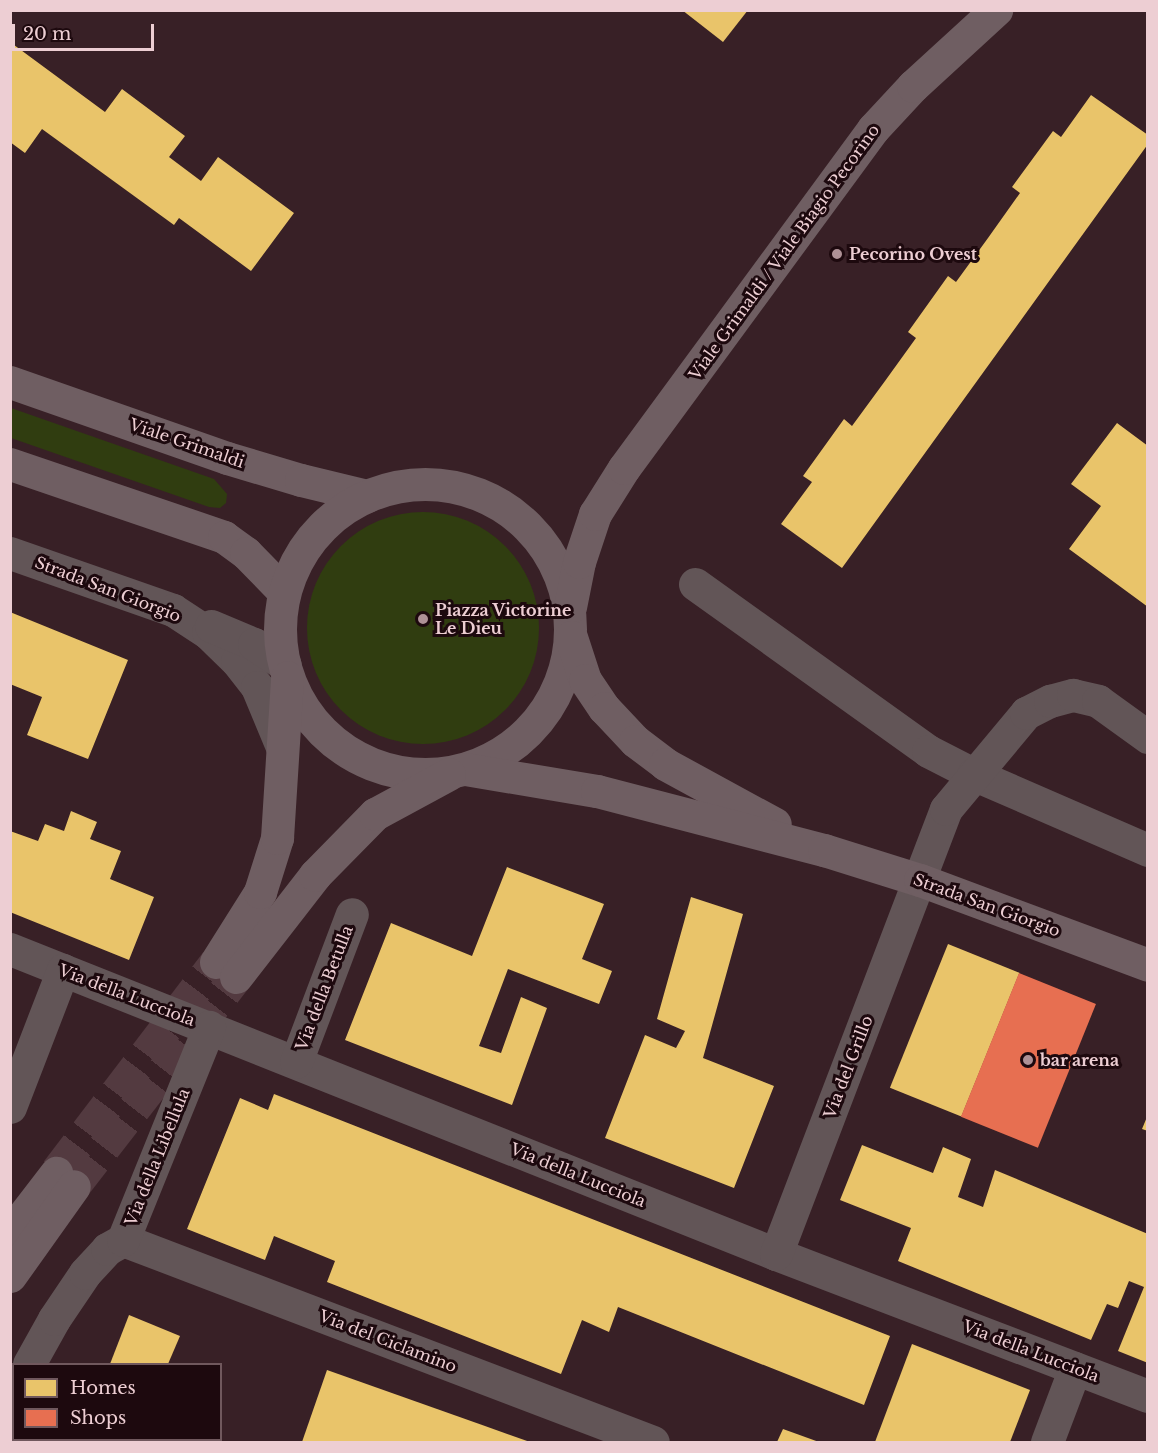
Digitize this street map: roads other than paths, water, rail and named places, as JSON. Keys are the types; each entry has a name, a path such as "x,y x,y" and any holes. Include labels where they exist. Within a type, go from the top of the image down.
{"main road":[{"name":"Viale Grimaldi / Viale Biagio Pecorino","path":"595,514 624,468 873,129 913,86 996,10"},
{"name":"Viale Grimaldi","path":"10,382 227,458 301,480 367,496"},
{"path":"10,464 224,537 246,553 284,591"},
{"path":"434,484 463,489 491,500 515,516 543,544 555,564 585,680 604,708 635,741 696,782 824,850 597,791 460,770 420,774 385,768 353,755 325,733 302,706 286,669 281,647 280,620 284,591 296,561 315,534 339,512 367,496 405,485 434,484"},
{"path":"543,544 566,537 595,514"},
{"path":"286,669 282,747 283,782 277,838 260,892 241,927 226,970 315,874 375,814 460,770 498,754 527,733 550,704 564,671 579,562 595,514"},
{"name":"Strada San Giorgio","path":"824,850 920,880 1148,964"},
{"path":"10,1233 66,1179 10,1276"}],"street":[{"name":"Strada San Giorgio","path":"10,553 173,610 208,633 237,661 257,687 282,747"},
{"path":"695,584 928,751 973,774 1148,850"},
{"path":"173,610 254,644 286,669"},
{"name":"Via del Grillo","path":"776,1254 946,809 1026,713 1050,701 1073,695 1098,702 1148,737"},
{"name":"Via della Betulla","path":"296,1062 352,915"},
{"name":"Via della Lucciola","path":"10,949 776,1254 1148,1396"},
{"path":"10,1107 63,970"},
{"name":"Via della Libellula","path":"30,1363 54,1319 85,1274 107,1249 123,1240 209,1027"},
{"name":"Via del Ciclamino","path":"123,1240 652,1443"},
{"path":"1047,1443 1075,1368"}],"tunnel":[{"path":"57,1171 216,962"},
{"path":"74,1186 236,977"}],"place":[{"name":"Pecorino Ovest","path":"837,254"},
{"name":"Piazza Victorine Le Dieu","path":"423,619"},
{"name":"bar arena","path":"1028,1060"}]}
